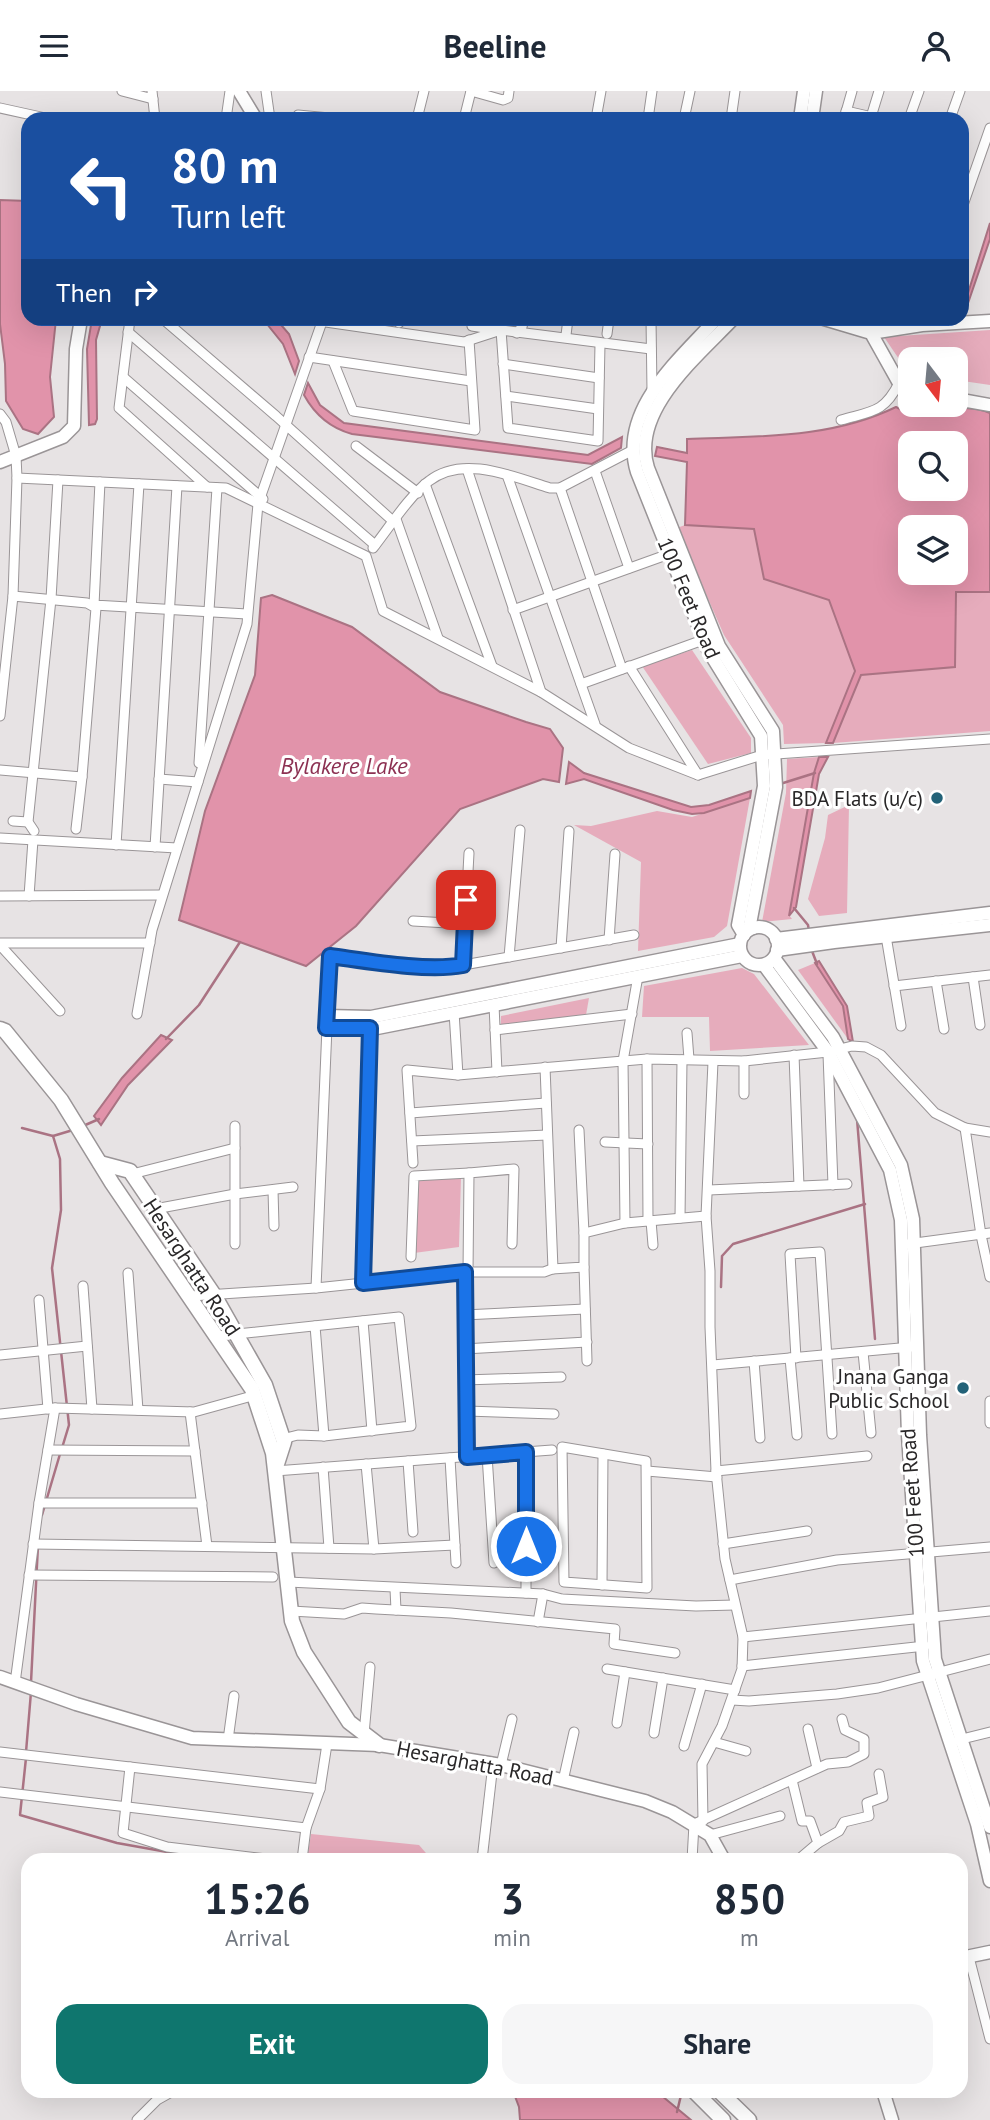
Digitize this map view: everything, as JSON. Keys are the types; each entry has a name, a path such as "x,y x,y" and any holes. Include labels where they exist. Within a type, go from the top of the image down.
{"main road":[{"path":"239,91 252,112"},
{"path":"801,112 804,91"},
{"path":"813,112 816,91"},
{"path":"969,321 990,321"},
{"path":"0,462 64,437 74,426 76,349 80,326"},
{"name":"100 Feet Road","path":"710,326 652,391 640,415 640,463 669,554 708,650 760,733 768,754"},
{"name":"100 Feet Road","path":"727,326 671,386 633,450 719,646 772,728 768,754 767,802 738,925 745,941"},
{"path":"848,326 871,333 904,326"},
{"path":"871,333 898,376"},
{"path":"968,400 990,405"},
{"path":"745,941 751,963 778,949 833,936 990,913"},
{"path":"833,936 886,936 990,925"},
{"path":"326,1022 370,1028 638,976 745,941 769,930 778,949"},
{"path":"326,1022 371,1017 745,941"},
{"name":"100 Feet Road","path":"778,949 833,1050 890,1170 899,1207 906,1244 928,1646 923,1661 933,1672 990,1827"},
{"name":"Hesarghatta Road","path":"2,1029 61,1100 100,1163 252,1389 273,1453 292,1621 304,1652 349,1722 379,1745 497,1764 645,1801 699,1822 720,1853"},
{"path":"100,1163 130,1171 132,1174"},
{"name":"Hesarghatta Road","path":"132,1174 214,1295 265,1385 284,1442 275,1471"},
{"path":"0,1677 76,1704 192,1738 379,1745"},
{"name":"100 Feet Road","path":"983,1809 990,1881"},
{"path":"968,1956 990,1952"},
{"path":"701,2098 723,2120"},
{"path":"726,2098 749,2120"},
{"path":"885,2098 892,2120"}],"street":[{"path":"122,91 153,95"},
{"path":"227,112 230,91"},
{"path":"265,91 269,112"},
{"path":"419,112 424,91"},
{"path":"466,112 471,91 503,100 508,98 509,91"},
{"path":"597,112 601,91"},
{"path":"649,112 652,91"},
{"path":"686,112 690,91"},
{"path":"732,112 736,91"},
{"path":"846,112 852,91"},
{"path":"877,112 879,91"},
{"path":"912,112 919,91"},
{"path":"952,112 960,91"},
{"path":"0,108 21,113"},
{"path":"969,188 990,128"},
{"path":"129,326 118,408 212,488"},
{"path":"171,326 395,521 438,638"},
{"path":"137,1014 162,895 247,624 258,504 320,326"},
{"path":"361,326 464,342 501,330 517,333 522,326"},
{"path":"472,326 651,349"},
{"path":"566,335 567,326"},
{"path":"607,334 608,326"},
{"path":"651,326 652,391"},
{"path":"871,333 872,326"},
{"path":"501,330 508,428 597,441 600,344"},
{"path":"128,332 375,545"},
{"path":"333,361 353,411 475,430 469,340"},
{"path":"309,357 471,381"},
{"path":"503,364 599,378"},
{"path":"123,377 280,515"},
{"path":"841,420 882,408 898,392"},
{"path":"506,396 598,409"},
{"path":"0,414 6,422 16,456 17,478 13,596 0,716"},
{"path":"356,446 418,493"},
{"path":"366,556 425,484 447,471 486,469 550,488 560,488 633,450"},
{"path":"467,469 541,692"},
{"path":"595,471 629,568"},
{"path":"507,475 595,724"},
{"path":"17,478 226,488 366,556 383,611 541,692 629,748 698,775 768,754 990,739"},
{"path":"29,896 32,772 51,599 58,480"},
{"path":"76,829 96,608 93,605 100,482"},
{"path":"116,845 138,484"},
{"path":"425,484 492,666"},
{"path":"155,847 177,486"},
{"path":"198,780 209,612 212,488"},
{"path":"560,488 592,582 626,667 698,775"},
{"path":"513,610 669,554"},
{"path":"13,596 93,605 247,614"},
{"path":"581,684 704,640"},
{"path":"0,770 82,777"},
{"path":"159,779 198,780"},
{"path":"13,821 32,831 116,845 177,848"},
{"path":"509,957 520,830"},
{"path":"0,838 32,831"},
{"path":"561,948 569,831"},
{"path":"463,965 469,853"},
{"path":"609,940 615,854"},
{"path":"0,896 162,895"},
{"path":"413,921 465,924"},
{"path":"316,1288 330,956 395,964 452,967 634,935"},
{"path":"886,936 901,1025"},
{"path":"0,944 150,943"},
{"path":"0,944 60,1011"},
{"path":"894,986 990,975"},
{"path":"625,1223 623,1061 638,976"},
{"path":"973,977 980,1025"},
{"path":"936,981 944,1030"},
{"path":"494,1005 498,1072"},
{"path":"454,1012 458,1075"},
{"path":"495,1030 632,1014"},
{"path":"363,1283 370,1028"},
{"path":"680,1219 687,1033"},
{"path":"413,1163 407,1070 458,1075 647,1059 744,1061 852,1046 866,1047 881,1055 935,1113 965,1128 990,1132"},
{"path":"832,1185 833,1050"},
{"path":"794,1055 799,1186"},
{"path":"647,1059 649,1221 653,1245"},
{"path":"744,1061 744,1094"},
{"path":"693,1853 699,1822 702,1764 734,1695 742,1666 743,1637 723,1544 716,1474 706,1216 713,1062"},
{"path":"545,1067 553,1269"},
{"path":"410,1113 546,1103"},
{"path":"235,1126 235,1244"},
{"path":"965,1128 985,1234 990,1277"},
{"path":"579,1130 587,1361"},
{"path":"412,1141 547,1135"},
{"path":"605,1142 648,1144"},
{"path":"132,1174 235,1148"},
{"path":"411,1257 414,1176 514,1170 512,1244"},
{"path":"467,1457 464,1315 469,1173"},
{"path":"709,1190 847,1184"},
{"path":"155,1209 235,1194 293,1187"},
{"path":"273,1190 274,1226"},
{"path":"584,1233 625,1223 706,1216"},
{"path":"906,1244 985,1234"},
{"path":"797,1435 790,1254 820,1252 832,1434"},
{"path":"191,1296 316,1288 466,1272 544,1272 584,1266"},
{"path":"128,1273 138,1410"},
{"path":"83,1286 92,1409"},
{"path":"26,1686 29,1575 48,1450 51,1408 39,1300"},
{"path":"464,1315 585,1310"},
{"path":"218,1336 399,1317 411,1426 324,1436 298,1435 284,1442 273,1453"},
{"path":"363,1321 372,1431"},
{"path":"315,1326 324,1436"},
{"path":"464,1349 587,1342"},
{"path":"0,1355 87,1346"},
{"path":"713,1365 911,1347"},
{"path":"863,1352 871,1433"},
{"path":"754,1361 760,1439"},
{"path":"464,1380 561,1377"},
{"path":"0,1414 51,1408 190,1412 252,1396"},
{"path":"990,1401 990,1423"},
{"path":"467,1411 554,1414"},
{"path":"190,1412 207,1546"},
{"path":"562,1447 603,1454 646,1461 647,1588 564,1582 562,1447"},
{"path":"48,1450 195,1451"},
{"path":"275,1471 552,1450"},
{"path":"526,1452 526,1594"},
{"path":"602,1585 603,1454"},
{"path":"487,1455 494,1563"},
{"path":"647,1471 716,1474 867,1456"},
{"path":"450,1458 456,1563"},
{"path":"408,1461 413,1532"},
{"path":"366,1464 374,1549"},
{"path":"323,1467 329,1548"},
{"path":"39,1503 201,1503"},
{"path":"723,1544 807,1531"},
{"path":"33,1543 374,1549 455,1545"},
{"path":"730,1580 837,1560 990,1548"},
{"path":"29,1575 273,1577"},
{"path":"288,1582 542,1594 562,1599 696,1606 735,1605"},
{"path":"395,1588 396,1610"},
{"path":"538,1622 542,1594"},
{"path":"291,1611 344,1614 362,1608 615,1629 614,1644 676,1653"},
{"path":"743,1637 990,1611"},
{"path":"742,1666 928,1646"},
{"path":"607,1669 702,1685 734,1695 837,1694 878,1688 990,1659"},
{"path":"364,1734 370,1667"},
{"path":"617,1723 625,1672"},
{"path":"653,1734 663,1678"},
{"path":"684,1746 702,1685"},
{"path":"228,1740 234,1696"},
{"path":"483,1853 497,1764 512,1719"},
{"path":"699,1822 828,1763 848,1762 864,1755 864,1739 845,1730 842,1719"},
{"path":"808,1729 817,1768"},
{"path":"563,1781 574,1732"},
{"path":"956,1740 990,1732"},
{"path":"713,1742 746,1751"},
{"path":"303,1853 306,1828 320,1789 327,1744"},
{"path":"0,1752 320,1789"},
{"path":"130,1767 123,1833 167,1847 217,1853"},
{"path":"806,1853 839,1831 844,1822 869,1816 867,1803 883,1797 879,1774"},
{"path":"792,1780 802,1821 810,1821 818,1843"},
{"path":"0,1792 306,1828"},
{"path":"710,1835 780,1816"},
{"path":"968,1967 990,2039"},
{"path":"137,2120 161,2098"}],"shaded area":[{"path":"990,330 990,385 968,382 968,347 898,347 898,358 884,337"},
{"path":"685,525 755,529 764,579 829,600 855,671 826,743 784,744 783,725 724,635 677,528"},
{"path":"956,592 990,592 990,731 833,743 861,675 955,667"},
{"path":"692,650 751,738 751,753 708,764 642,666"},
{"path":"819,757 789,915 792,919 762,922 786,793 787,759"},
{"path":"750,798 727,926 714,937 638,951 641,862 574,825 591,826 657,811 692,817"},
{"path":"849,805 847,913 819,916 808,899 825,838 828,815"},
{"path":"815,963 843,1007 848,1039 798,970"},
{"path":"742,968 754,974 809,1045 710,1051 709,1017 642,1017 644,986"},
{"path":"589,998 586,1015 501,1026 501,1016"},
{"path":"461,1177 459,1247 414,1253 417,1180"},
{"path":"311,1834 419,1845 426,1853 308,1853"}],"water":[{"path":"0,200 21,201 21,326 55,326 50,377 54,417 38,434 23,429 6,401 0,324"},
{"path":"990,223 990,239 969,300 969,290"},
{"path":"91,326 100,326 96,340 97,419 95,424 89,425 87,349"},
{"path":"269,326 282,326 289,334 299,361 295,374 283,344"},
{"path":"308,383 320,405 344,423 588,455 622,437 621,448 592,464 352,434 330,424 313,409 304,395"},
{"path":"896,407 898,417 968,417 968,408 990,413 990,592 956,592 955,667 861,675 833,743 826,743 855,671 829,600 764,579 754,529 685,525 687,462 655,456 657,447 687,453 687,439 794,434 846,425"},
{"name":"Bylakere Lake","path":"272,595 352,627 440,692 550,729 563,748 559,782 543,779 460,809 356,926 306,966 179,920 205,811 255,675 261,598"},
{"path":"819,757 828,757 819,774 796,907 789,916 814,773"},
{"path":"569,762 584,773 691,807 709,805 751,791 750,798 704,813 692,814 584,779 566,784"},
{"path":"819,961 847,1006 853,1042 848,1039 843,1006 815,963"},
{"path":"161,1035 172,1040 128,1085 101,1125 94,1116 122,1078"},
{"path":"516,2098 664,2098 691,2120 520,2120"}],"waterway":[{"path":"780,784 815,773"},
{"path":"794,908 808,925 809,931"},
{"path":"166,1039 199,1005 240,942"},
{"path":"812,951 817,964"},
{"path":"83,1126 99,1119"},
{"path":"857,1119 875,1339"},
{"path":"22,1128 53,1136 73,1130"},
{"path":"53,1136 60,1159 61,1210 52,1268 69,1425 62,1448"},
{"path":"721,1287 722,1256 733,1244 865,1204"},
{"path":"42,1515 60,1454"},
{"path":"31,1682 38,1545"},
{"path":"26,1752 31,1692"},
{"path":"26,1758 20,1815 117,1843 173,1853"},
{"path":"677,2112 680,2098"}],"place":[{"name":"BDA Flats (u/c)","path":"937,798"},
{"name":"Jnana Ganga Public School","path":"963,1388"}],"route":[{"path":"466,900 463,965 452,967 395,964 330,956 326,1028 370,1028 363,1283 465,1272 464,1380 467,1457 526,1452 526,1546"}]}
